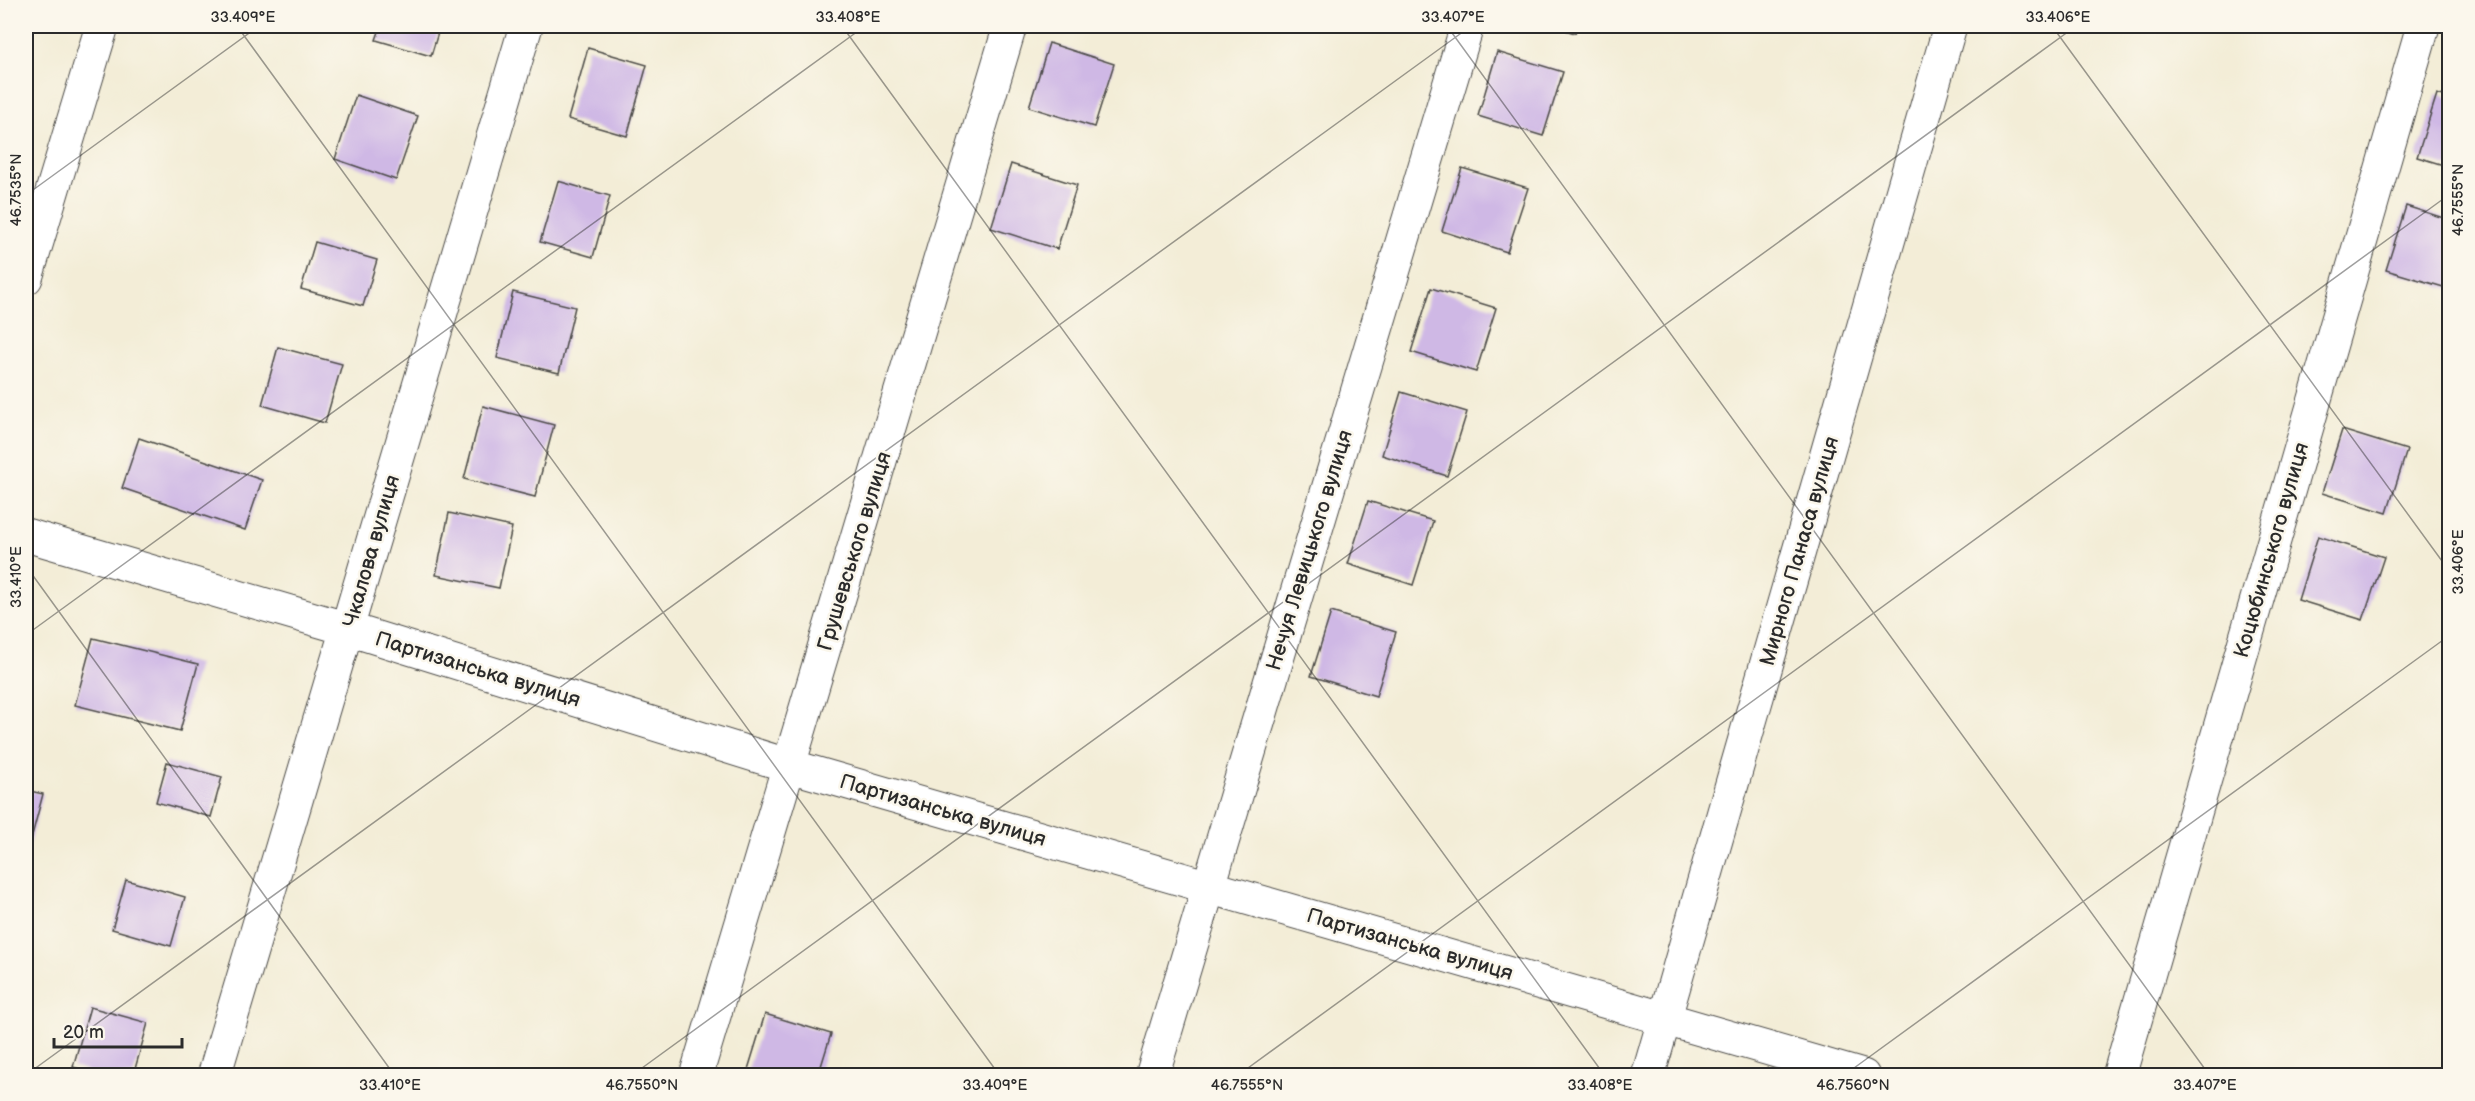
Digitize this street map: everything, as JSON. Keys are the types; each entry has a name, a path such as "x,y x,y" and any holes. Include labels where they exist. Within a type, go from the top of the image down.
{"street":[{"path":"26,278 102,26"},
{"name":"Чкалова вулиця","path":"214,1076 526,26"},
{"name":"Грушевського вулиця","path":"696,1076 1010,26"},
{"name":"Нечуя Левицького вулиця","path":"1152,1076 1467,26"},
{"name":"Мирного Панаса вулиця","path":"1648,1076 1950,26"},
{"name":"Коцюбинського вулиця","path":"2119,1076 2423,26"},
{"name":"Партизанська вулиця","path":"26,536 348,629 790,766 1863,1076"}],"building":[{"path":"381,26 440,26 431,56 376,40"},
{"path":"1552,26 1578,26 1575,33"},
{"path":"1049,43 1114,64 1094,127 1029,107"},
{"path":"588,48 647,65 627,136 568,119"},
{"path":"1497,52 1563,72 1543,136 1478,116"},
{"path":"2437,94 2450,98 2450,167 2417,157"},
{"path":"356,95 418,116 396,180 335,159"},
{"path":"1011,164 1077,185 1057,249 991,228"},
{"path":"1462,168 1528,188 1507,252 1442,231"},
{"path":"558,181 610,196 593,257 540,242"},
{"path":"2406,206 2450,220 2450,289 2386,270"},
{"path":"315,242 377,260 363,306 301,289"},
{"path":"1431,288 1496,308 1476,372 1411,352"},
{"path":"513,292 575,307 559,373 497,358"},
{"path":"278,347 342,364 325,423 262,405"},
{"path":"1401,392 1467,412 1447,476 1382,455"},
{"path":"483,406 554,425 535,497 464,479"},
{"path":"2342,430 2407,450 2387,513 2322,493"},
{"path":"139,438 262,480 245,530 122,488"},
{"path":"1368,501 1433,521 1413,585 1348,564"},
{"path":"449,513 512,527 499,588 436,575"},
{"path":"2318,536 2384,557 2363,620 2298,600"},
{"path":"1331,612 1396,632 1376,696 1311,676"},
{"path":"93,638 198,664 180,731 75,705"},
{"path":"167,762 222,777 211,817 156,802"},
{"path":"26,790 43,794 26,858"},
{"path":"126,880 185,897 171,946 112,929"},
{"path":"90,1007 148,1023 133,1076 103,1076 73,1067"},
{"path":"765,1014 831,1034 818,1076 746,1076"}]}
